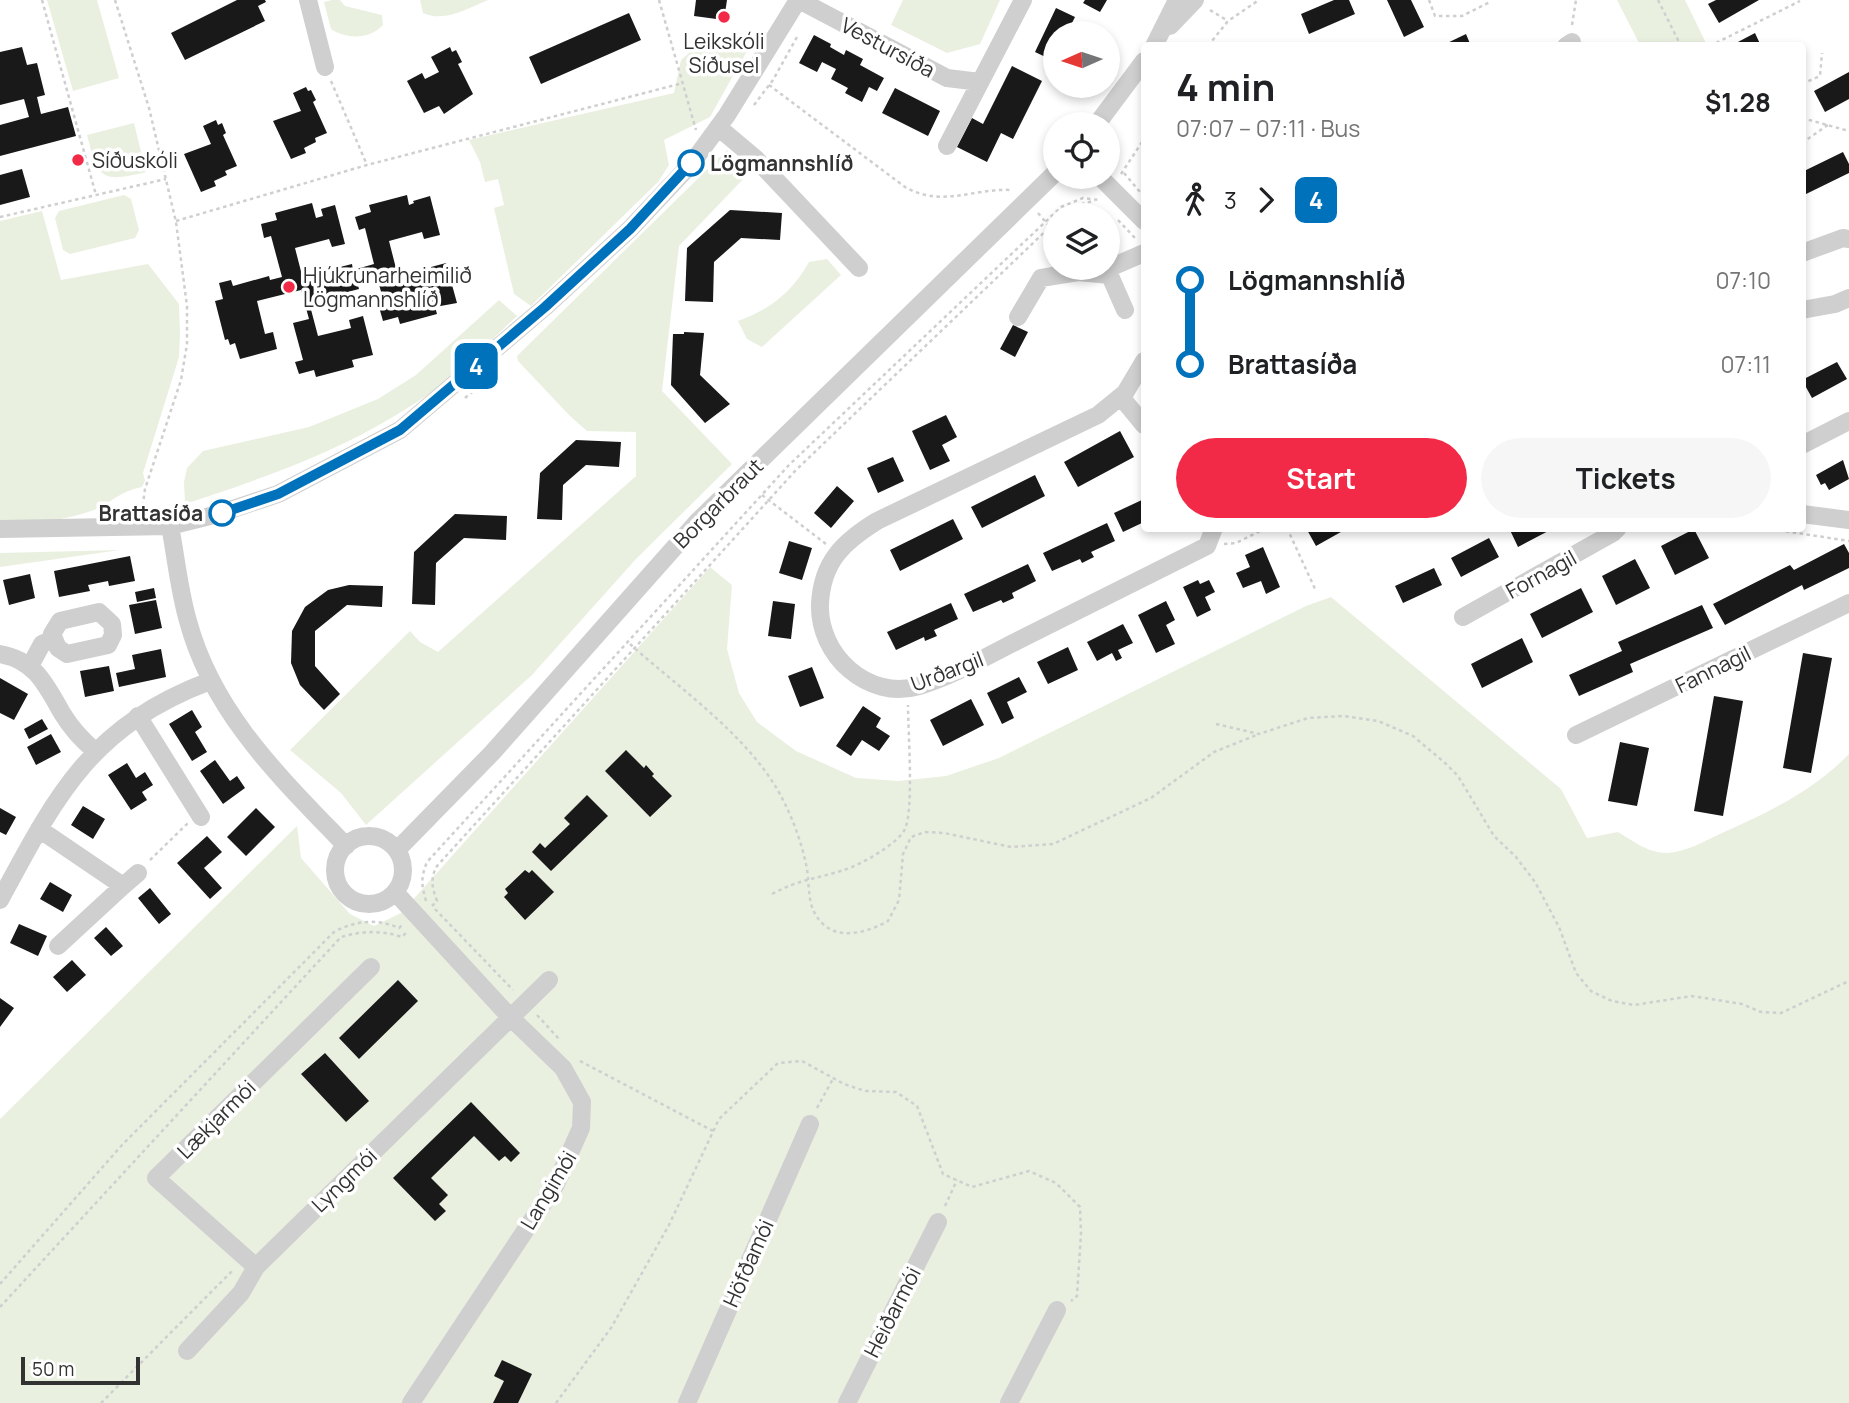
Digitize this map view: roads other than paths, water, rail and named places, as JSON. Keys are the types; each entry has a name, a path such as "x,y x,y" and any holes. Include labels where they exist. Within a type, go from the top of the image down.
{"street":[{"path":"308,0 325,67"},
{"name":"Vestursíða","path":"0,529 170,526 218,514 278,494 400,430 545,307 630,229 704,147 799,0 947,78 980,82"},
{"path":"947,146 1023,0"},
{"path":"1157,41 1177,0"},
{"path":"1157,41 1202,4"},
{"path":"1106,112 1141,65"},
{"path":"718,127 756,159 859,268"},
{"name":"Borgarbraut","path":"397,850 492,752 697,522 1043,185"},
{"path":"1104,189 1141,219"},
{"path":"1806,252 1843,238 1849,239"},
{"path":"1120,263 1141,254"},
{"path":"1018,317 1043,278"},
{"path":"1112,280 1125,310"},
{"path":"1806,309 1831,305 1849,298"},
{"name":"Urðargil","path":"1141,366 1121,397 1098,415 877,521 858,533 837,552 823,578 820,606 825,639 837,659 877,685 908,688 919,686 984,658 1207,546 1212,532"},
{"path":"1121,397 1141,421"},
{"path":"1806,443 1849,421"},
{"path":"1806,515 1849,520"},
{"path":"170,526 188,621 210,681 240,730 279,777 346,846"},
{"name":"Fornagil","path":"1463,617 1615,532"},
{"name":"Fannagil","path":"1576,735 1849,603"},
{"path":"30,666 42,644 53,639"},
{"path":"0,654 30,666 46,682 71,727 95,751"},
{"path":"0,900 38,828 62,790 95,751 138,716 161,702 210,681"},
{"path":"138,716 199,815"},
{"path":"38,828 123,886"},
{"path":"378,837 397,850 403,872 395,892 377,903 366,904 347,895 336,877 336,866 346,846 355,839 378,837"},
{"path":"58,946 138,873"},
{"name":"Langimói","path":"395,892 423,910 510,1017 540,1043 573,1082 582,1102 581,1128 556,1184 411,1403"},
{"name":"Lækjarmói","path":"251,1262 156,1178 370,967"},
{"name":"Lyngmói","path":"187,1351 241,1293 251,1262 549,980"},
{"name":"Höfðamói","path":"687,1403 810,1124"},
{"name":"Heiðarmói","path":"846,1403 938,1222"},
{"path":"1009,1403 1057,1310"}],"place":[{"name":"Leikskóli Síðusel","path":"724,17"},
{"name":"Síðuskóli","path":"78,160"},
{"name":"Lögmannshlíð","path":"691,163"},
{"name":"Hjúkrunarheimilið Lögmannshlíð","path":"289,287"},
{"name":"Brattasíða","path":"222,513"}]}
